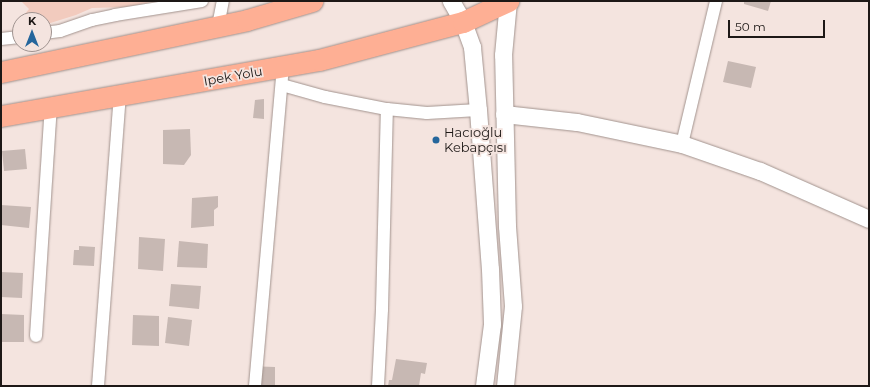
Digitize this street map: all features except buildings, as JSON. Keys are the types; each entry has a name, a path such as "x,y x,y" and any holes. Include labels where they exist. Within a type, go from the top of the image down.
{"highway":[{"path":"1,72 247,20 312,1"},
{"name":"Ipek Yolu","path":"1,116 120,95 282,76 319,60 463,22 508,1"}],"main road":[{"path":"451,1 463,22 472,47 478,110 490,269 492,324 484,386"},
{"path":"505,386 513,306 507,226 503,55 508,1"},
{"path":"504,114 577,122 682,144 760,171 869,219"}],"street":[{"path":"52,32 60,31 92,20 202,1"},
{"path":"218,26 223,1"},
{"path":"682,144 716,1"},
{"path":"1,39 12,38"},
{"path":"255,386 282,76 325,98 387,109 427,113 478,110"},
{"path":"98,386 120,95"},
{"path":"36,336 50,107"},
{"path":"378,386 382,309 387,109"}],"shaded area":[{"path":"21,1 156,1 127,7 92,8 52,22 52,12 27,12 29,9"}],"place":[{"name":"Hacıoğlu Kebapçısı","path":"436,140"}]}
